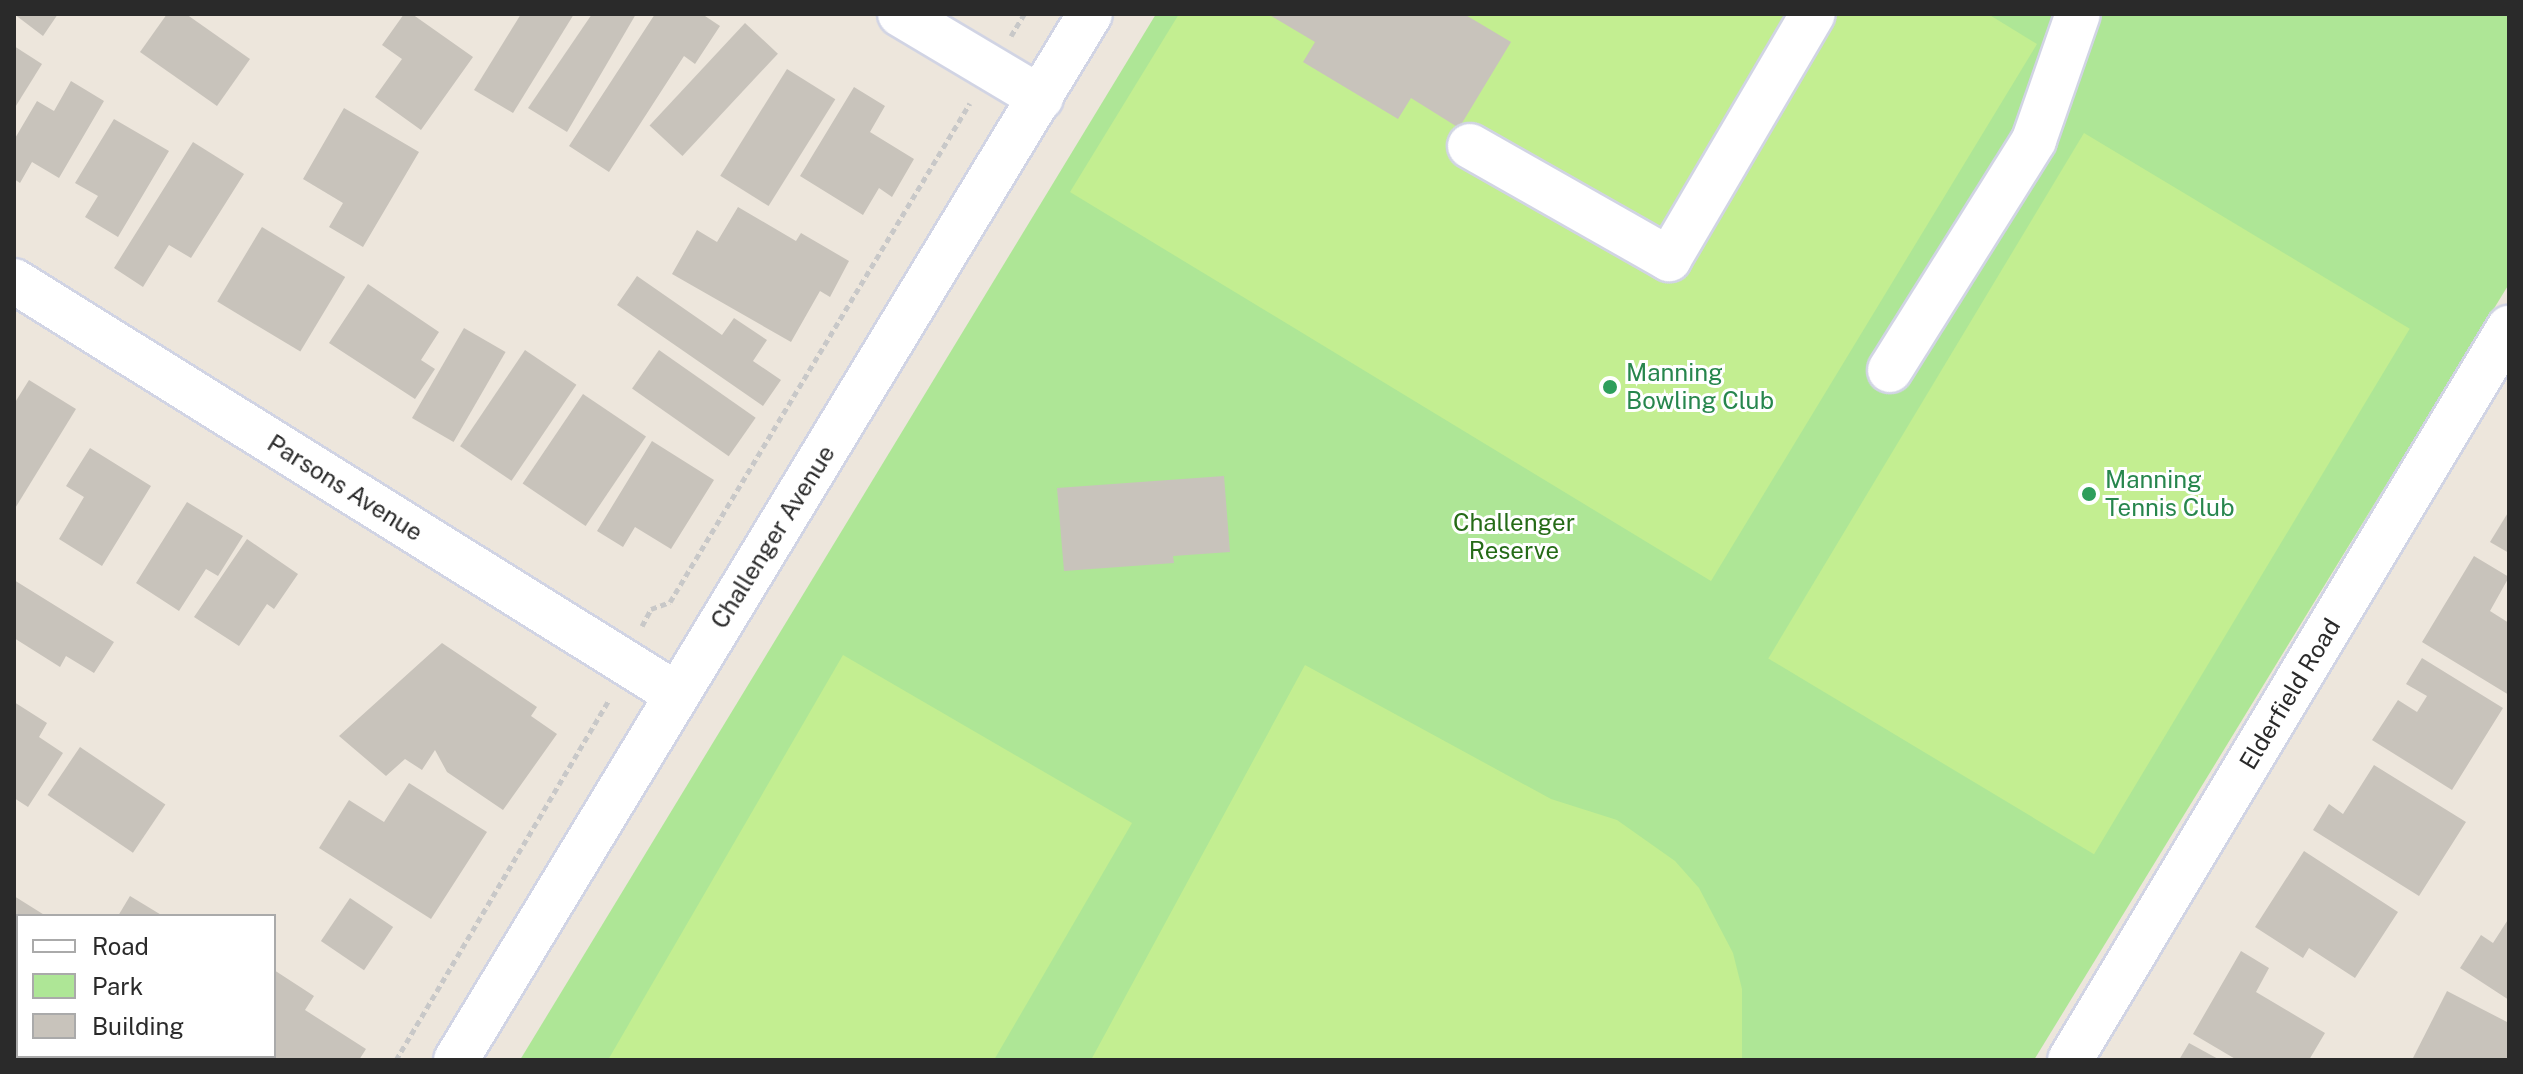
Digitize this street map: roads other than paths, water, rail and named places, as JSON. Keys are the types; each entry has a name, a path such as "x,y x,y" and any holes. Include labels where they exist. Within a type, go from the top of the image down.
{"street":[{"path":"900,14 1041,98"},
{"name":"Challenger Avenue","path":"456,1060 1090,14"},
{"path":"1470,146 1669,259 1813,14"},
{"path":"1890,370 2034,140 2078,14"},
{"name":"Parsons Avenue","path":"14,281 676,694"},
{"name":"Elderfield Road","path":"2070,1060 2504,349"}],"place":[{"name":"Manning Bowling Club","path":"1610,387"},
{"name":"Manning Tennis Club","path":"2089,494"}],"park label":[{"name":"Challenger Reserve","path":"1514,537"}]}
